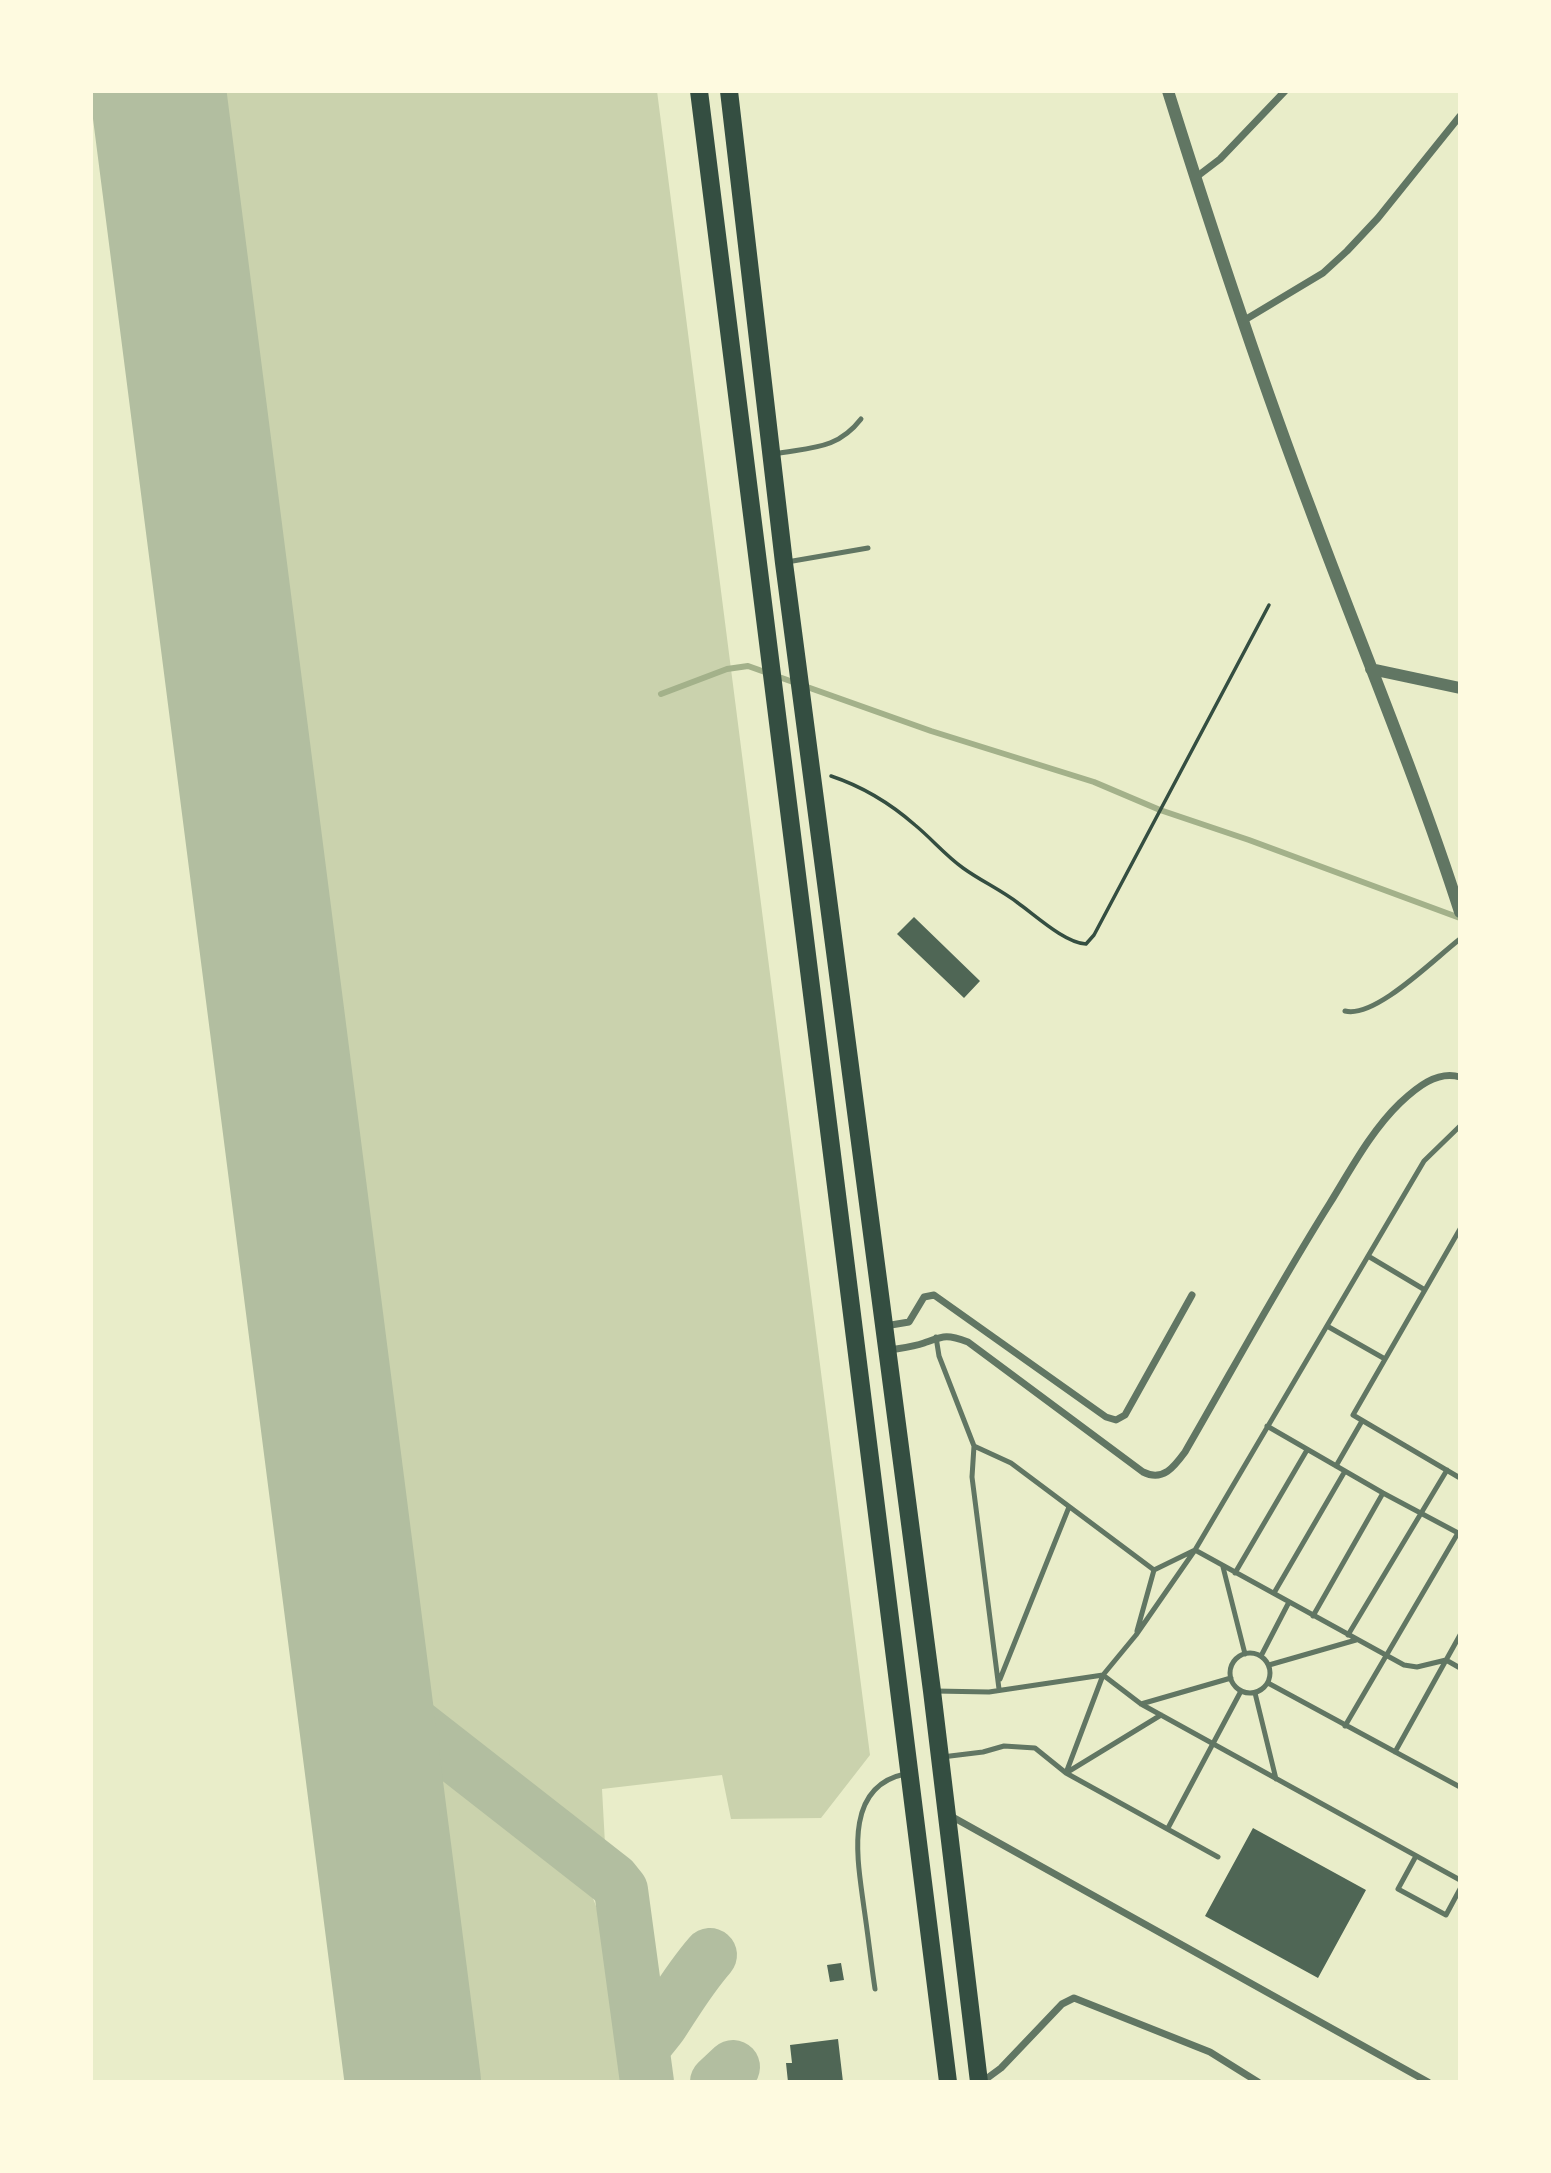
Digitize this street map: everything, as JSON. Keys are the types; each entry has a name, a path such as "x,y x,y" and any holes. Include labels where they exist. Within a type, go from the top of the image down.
{"highway":[{"path":"699,91 948,2082"},
{"path":"729,91 784,563 932,1690 980,2082"}],"street":[{"path":"1168,91 1242,321 1308,505 1426,806 1456,891 1460,912"},
{"path":"1195,178 1220,159 1285,91"},
{"path":"1242,321 1324,273 1348,251 1460,116"},
{"path":"1371,669 1460,688"},
{"path":"887,1350 924,1343 936,1337 956,1338 979,1349 1143,1472 1159,1476 1167,1473 1185,1452 1313,1230 1379,1128 1399,1103 1422,1084 1440,1076 1460,1077"},
{"path":"884,1326 909,1322 924,1297 934,1295 1106,1417 1116,1420 1125,1415 1192,1294"},
{"path":"945,1813 1428,2082"},
{"path":"980,2082 1001,2068 1062,2004 1074,1998 1210,2052 1258,2082"}],"lane":[{"path":"771,454 834,442 851,432 861,419"},
{"path":"784,563 868,548"},
{"path":"1345,1011 1359,1012 1388,997 1460,939"},
{"path":"1066,1773 1103,1675 1136,1635 1195,1550 1424,1161 1460,1126"},
{"path":"1460,1229 1353,1415 1460,1478"},
{"path":"1368,1256 1425,1290"},
{"path":"1327,1326 1385,1359"},
{"path":"936,1337 939,1356 974,1446 972,1476 999,1685"},
{"path":"1336,1466 1362,1421"},
{"path":"1267,1426 1382,1493 1459,1533 1345,1726"},
{"path":"974,1446 1011,1463 1154,1570"},
{"path":"1236,1573 1307,1450"},
{"path":"1348,1635 1447,1470"},
{"path":"1274,1593 1345,1471"},
{"path":"1313,1616 1382,1493"},
{"path":"999,1685 1069,1507"},
{"path":"1195,1550 1387,1656 1413,1667 1446,1660 1460,1668"},
{"path":"1136,1635 1154,1570 1195,1550"},
{"path":"1223,1567 1245,1654"},
{"path":"1261,1656 1289,1602"},
{"path":"1395,1752 1460,1635"},
{"path":"1269,1665 1357,1640"},
{"path":"1245,1654 1261,1656 1269,1665 1268,1683 1255,1693 1241,1691 1231,1678 1232,1666 1245,1654"},
{"path":"932,1690 989,1692 999,1685 1103,1675 1141,1704 1460,1880"},
{"path":"1141,1704 1231,1678"},
{"path":"1268,1683 1460,1787"},
{"path":"1168,1828 1241,1691"},
{"path":"1255,1693 1276,1779"},
{"path":"1066,1773 1161,1715"},
{"path":"939,1758 1004,1746 1035,1748 1066,1773 1218,1857"},
{"path":"875,1989 858,1854 858,1825 869,1799 881,1784 890,1778 909,1773"},
{"path":"1416,1856 1398,1889 1446,1915 1460,1889"}],"path":[{"path":"811,769 841,780 892,808 964,869 1046,924 1077,942 1086,944 1094,935 1269,605"}],"green space":[{"path":"192,91 657,91 870,1755 821,1818 731,1819 722,1775 602,1789 605,1844 419,1706 398,1683 386,1637"},
{"path":"431,1777 444,1777 456,1782 569,1868 591,1893 602,1922 621,2082 443,2082 408,1808 415,1790"}],"building":[{"path":"914,917 980,981 964,998 897,934"},
{"path":"1253,1828 1366,1890 1318,1978 1205,1916"},
{"path":"841,1963 844,1980 830,1982 827,1965"},
{"path":"838,2039 843,2082 788,2082 786,2063 792,2063 790,2045"}],"waterway":[{"path":"661,694 727,669 748,666 931,731 1094,782 1160,810 1460,918"}],"taxiway":[{"path":"348,1586 365,1657 382,1690 398,1709 416,1726 613,1880 621,1890 647,2082"},
{"path":"380,1824 386,1774 402,1751 414,1746 430,1746 449,1753"},
{"path":"643,2049 710,1955"},
{"path":"717,2082 733,2067"}],"runway":[{"path":"158,91 413,2082"}]}
